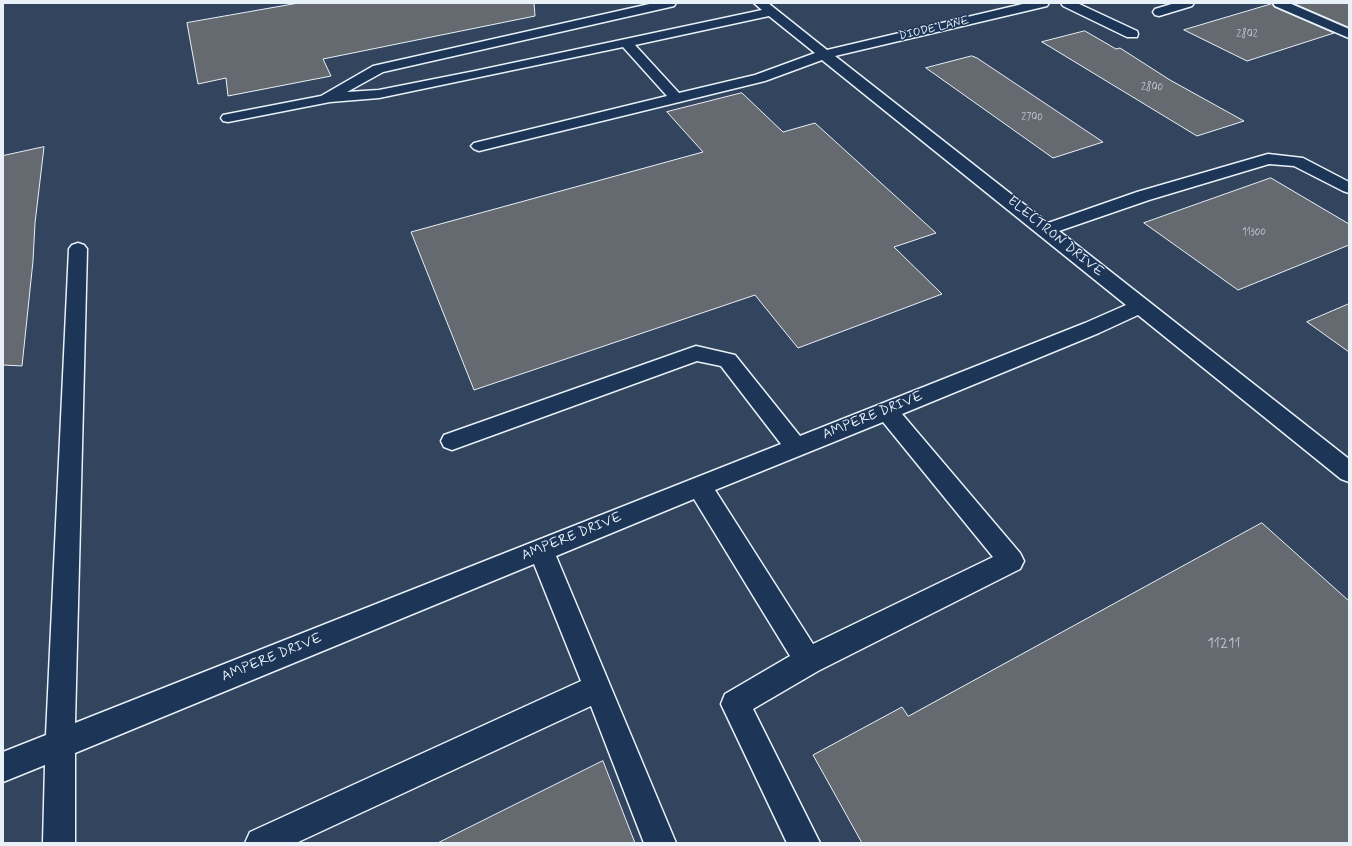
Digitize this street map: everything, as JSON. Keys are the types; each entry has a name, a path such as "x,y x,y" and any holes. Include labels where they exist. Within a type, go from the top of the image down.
{"street":[{"path":"325,99 378,69 670,3"},
{"name":"DIODE LANE","path":"479,146 760,78 825,54 1043,3"},
{"path":"1068,3 1132,34"},
{"path":"1163,8 1188,3"},
{"path":"1279,3 1349,34"},
{"path":"228,118 325,99 379,94 628,35 766,7"},
{"name":"ELECTRON DRIVE","path":"766,7 1349,472"},
{"path":"611,16 628,35 676,98"},
{"path":"1045,230 1143,196 1268,159 1297,161 1349,188"},
{"path":"59,843 60,744 78,249"},
{"name":"AMPERE DRIVE","path":"3,767 1141,306"},
{"path":"452,442 696,353 728,360 796,447"},
{"path":"804,843 735,704 808,661 1011,560 886,410"},
{"path":"699,486 808,661"},
{"path":"541,550 660,843"},
{"path":"261,843 598,688"}],"shaded area":[{"path":"3,3 1349,3 1349,843 3,843"}],"building":[{"path":"299,3 534,3 535,16 323,59 331,76 228,96 226,78 198,84 187,23"},
{"path":"1293,3 1349,3 1349,27"},
{"path":"1272,4 1274,7 1334,33 1247,61 1184,30"},
{"path":"1085,31 1116,49 1120,48 1170,80 1244,121 1197,136 1042,42"},
{"path":"972,56 1103,142 1053,158 926,68"},
{"path":"742,93 783,132 815,123 936,233 894,247 942,294 798,348 755,295 474,390 411,232 703,152 667,112"},
{"path":"44,147 35,223 33,261 22,366 3,365 3,156"},
{"path":"1271,178 1349,224 1349,245 1238,290 1144,223"},
{"path":"1349,304 1349,352 1307,322"},
{"path":"1262,523 1349,601 1349,843 862,843 813,755 902,707 908,716"},
{"path":"603,761 635,843 438,843"}]}
